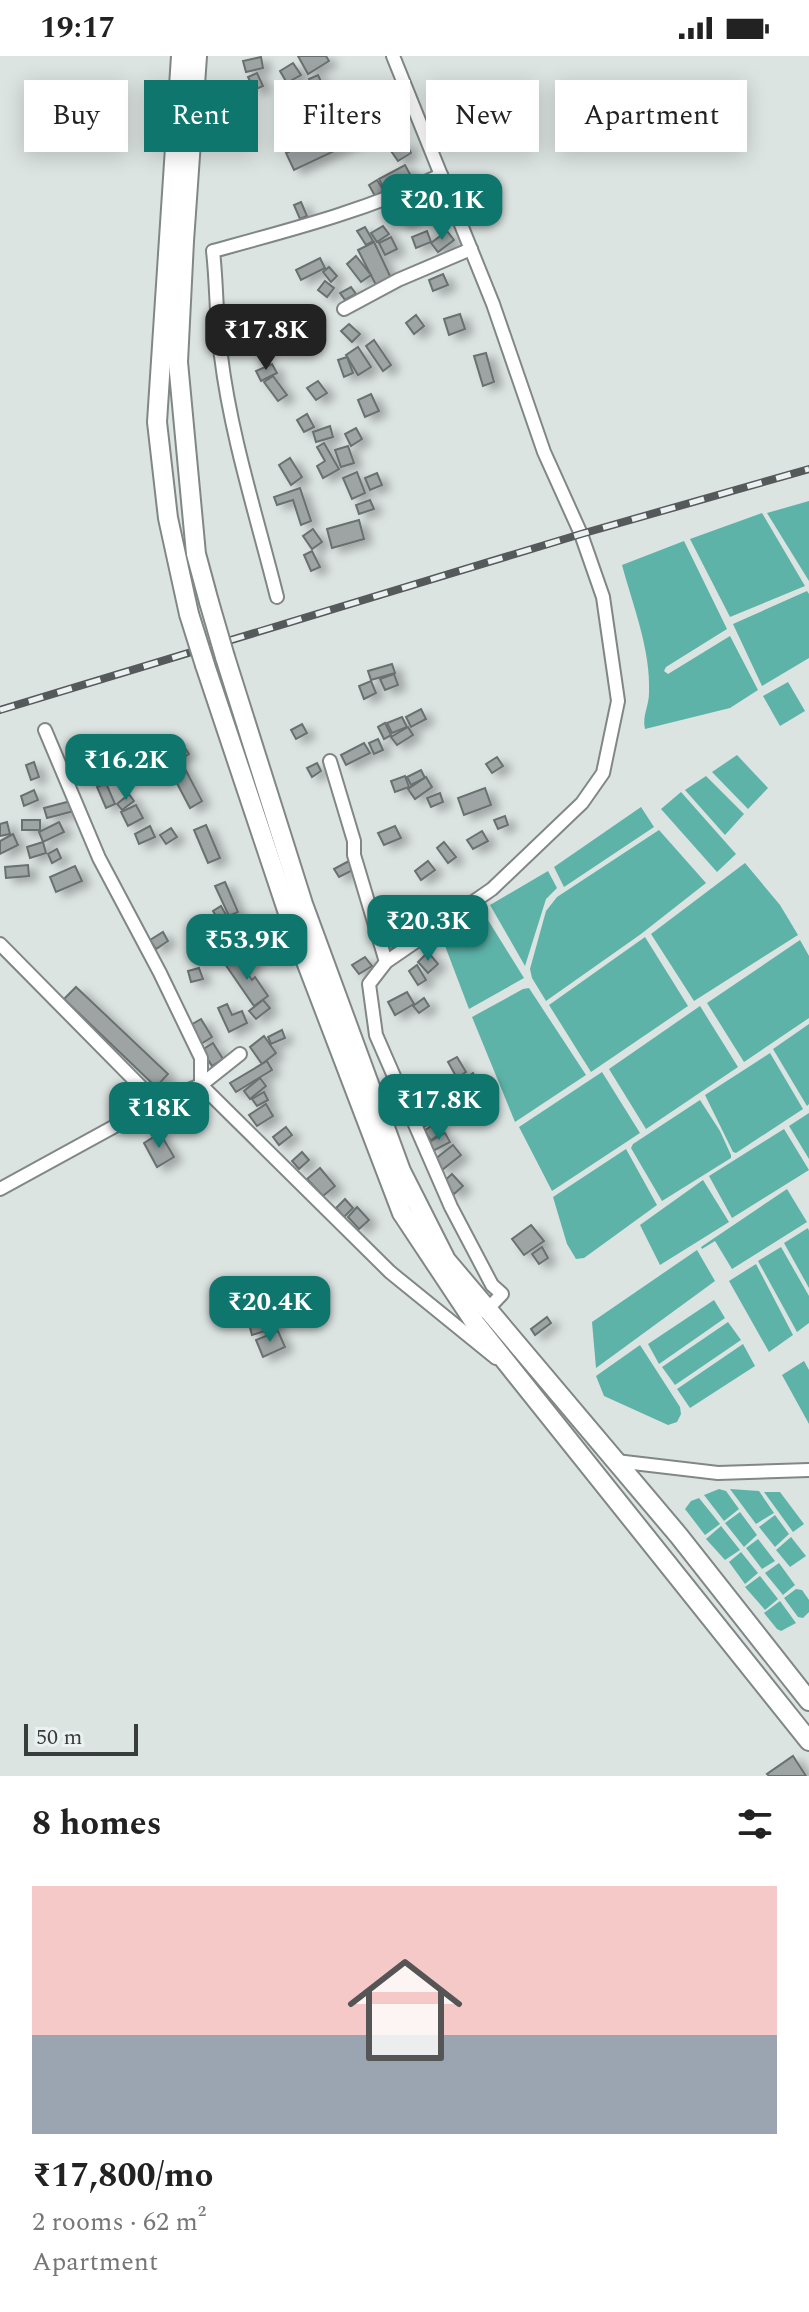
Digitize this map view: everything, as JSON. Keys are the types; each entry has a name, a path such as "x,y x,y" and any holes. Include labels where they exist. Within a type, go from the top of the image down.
{"main road":[{"path":"181,56 157,422 168,518 189,614 291,922 402,1213 481,1317 616,1461 809,1701"},
{"path":"197,56 178,362 196,554 303,904 401,1171 446,1260 517,1375 809,1741"}],"street":[{"path":"393,56 493,304 544,452 581,534 603,597 618,701 603,773 582,803 492,889 386,962 369,984 376,1035 451,1207 492,1285 502,1294 481,1317"},
{"path":"277,597 240,454 220,355 213,251 327,220 401,194 441,175"},
{"path":"344,309 398,280 471,249"},
{"path":"45,730 99,858 201,1058 201,1085 390,1272 517,1375"},
{"path":"330,761 386,962"},
{"path":"0,944 157,1103"},
{"path":"0,1189 157,1103 201,1085 240,1054"},
{"path":"616,1461 718,1473 809,1470"}],"water":[{"path":"809,501 809,581 767,513"},
{"path":"762,513 805,586 730,617 690,539"},
{"path":"684,541 727,629 664,671 668,674 730,636 758,690 730,708 645,729 649,693 647,661 622,565"},
{"path":"807,591 809,658 762,686 733,624"},
{"path":"788,682 805,711 780,726 763,696"},
{"path":"737,755 768,788 748,809 712,772"},
{"path":"706,776 744,814 725,835 685,790"},
{"path":"681,792 736,854 717,872 661,809"},
{"path":"641,807 654,827 564,887 554,867"},
{"path":"659,830 706,883 641,934 546,1001 530,969 546,911 557,897"},
{"path":"745,863 780,905 798,935 694,1001 651,934"},
{"path":"548,871 557,888 546,899 525,966 490,905"},
{"path":"483,912 524,978 469,1009 442,938"},
{"path":"645,937 688,1006 591,1072 549,1005"},
{"path":"800,940 809,956 809,1018 744,1062 707,1003"},
{"path":"529,988 586,1075 515,1122 472,1017"},
{"path":"700,1006 738,1067 646,1129 609,1069"},
{"path":"809,1024 809,1104 807,1106 773,1049"},
{"path":"770,1053 803,1109 736,1153 733,1152 705,1095"},
{"path":"602,1072 640,1133 552,1191 519,1127"},
{"path":"700,1100 720,1131 731,1158 662,1201 631,1148"},
{"path":"809,1113 809,1159 789,1126"},
{"path":"784,1129 809,1170 732,1218 709,1176"},
{"path":"626,1149 657,1205 584,1258 576,1259 567,1244 553,1197"},
{"path":"703,1180 729,1222 660,1265 640,1225"},
{"path":"787,1189 807,1222 732,1269 715,1241 702,1249 701,1247"},
{"path":"808,1228 809,1231 809,1288 784,1243"},
{"path":"781,1247 809,1296 809,1323 797,1332 758,1261"},
{"path":"697,1250 715,1281 596,1368 592,1322"},
{"path":"756,1264 793,1335 769,1352 729,1281"},
{"path":"714,1300 725,1318 659,1364 648,1344"},
{"path":"728,1322 741,1340 675,1385 662,1367"},
{"path":"743,1344 755,1366 690,1408 677,1389"},
{"path":"640,1345 680,1407 677,1422 668,1425 604,1396 596,1376"},
{"path":"804,1361 809,1370 809,1424 782,1375"},
{"path":"719,1489 726,1491 739,1509 724,1521 704,1495"},
{"path":"730,1489 759,1491 774,1513 756,1524"},
{"path":"764,1492 780,1492 804,1524 793,1532"},
{"path":"699,1498 720,1524 705,1535 685,1509 691,1501"},
{"path":"740,1512 757,1535 744,1547 725,1523"},
{"path":"775,1515 789,1534 775,1547 759,1527"},
{"path":"721,1526 740,1550 725,1560 706,1539"},
{"path":"791,1537 806,1556 790,1567 776,1550"},
{"path":"758,1539 775,1561 762,1569 746,1548"},
{"path":"741,1552 758,1573 745,1584 729,1562"},
{"path":"779,1563 795,1585 783,1595 765,1573"},
{"path":"760,1576 778,1599 765,1610 745,1587"},
{"path":"796,1589 802,1590 809,1600 809,1612 803,1618 798,1617 784,1598"},
{"path":"780,1601 796,1623 781,1631 764,1613"}],"building":[{"path":"298,56 326,56 329,61 308,74"},
{"path":"261,57 263,68 246,72 243,61"},
{"path":"293,63 301,75 285,80 280,71"},
{"path":"257,73 263,86 258,88 258,80 249,80 248,77"},
{"path":"410,151 411,153 398,161 392,152"},
{"path":"288,152 332,152 294,170"},
{"path":"405,165 412,178 387,194 379,179"},
{"path":"377,180 384,191 375,196 369,185"},
{"path":"301,202 307,216 300,219 294,205"},
{"path":"408,210 413,219 401,225 397,216"},
{"path":"383,226 389,234 377,242 371,233"},
{"path":"365,227 373,241 366,245 357,231"},
{"path":"427,231 431,242 416,248 412,237"},
{"path":"447,231 454,240 438,252 431,243"},
{"path":"391,237 397,249 385,255 379,243"},
{"path":"374,242 391,278 376,285 358,250"},
{"path":"356,256 371,275 361,282 347,264"},
{"path":"320,258 325,268 301,280 296,270"},
{"path":"329,267 337,276 331,282 323,272"},
{"path":"443,274 448,285 433,291 429,280"},
{"path":"325,281 334,288 327,297 318,290"},
{"path":"351,287 356,294 345,300 340,293"},
{"path":"460,314 465,329 449,335 444,319"},
{"path":"416,315 424,326 414,334 406,323"},
{"path":"349,324 360,334 352,342 341,331"},
{"path":"374,340 391,365 383,371 366,346"},
{"path":"358,347 371,367 358,375 346,355"},
{"path":"486,353 494,382 483,386 474,356"},
{"path":"347,357 353,373 344,377 338,360"},
{"path":"272,364 277,373 261,381 256,371"},
{"path":"273,376 287,395 278,401 264,382"},
{"path":"318,381 327,393 316,400 307,388"},
{"path":"371,394 379,411 365,417 358,400"},
{"path":"307,414 314,427 304,432 297,420"},
{"path":"330,426 333,437 316,442 313,432"},
{"path":"356,428 362,439 351,446 345,434"},
{"path":"324,443 339,469 323,478 317,466 325,461 317,447"},
{"path":"348,446 354,463 341,467 335,450"},
{"path":"290,458 302,477 291,485 279,465"},
{"path":"357,472 365,493 352,499 343,478"},
{"path":"377,473 382,485 370,490 365,478"},
{"path":"300,488 311,521 301,525 293,500 277,505 274,497"},
{"path":"370,500 374,509 359,514 356,505"},
{"path":"359,520 364,539 332,548 327,529"},
{"path":"313,529 322,542 312,549 303,536"},
{"path":"312,551 320,567 311,571 304,555"},
{"path":"392,664 395,673 371,680 368,671"},
{"path":"394,674 398,685 385,690 380,679"},
{"path":"371,681 376,693 364,699 359,686"},
{"path":"421,709 426,719 411,727 406,717"},
{"path":"402,717 407,727 392,733 387,723"},
{"path":"385,723 391,735 384,739 378,727"},
{"path":"302,724 307,733 296,739 291,730"},
{"path":"408,727 413,735 397,745 391,737"},
{"path":"99,736 107,747 99,752 91,742"},
{"path":"378,739 383,750 374,754 369,743"},
{"path":"180,740 189,754 175,763 166,749"},
{"path":"132,741 138,751 126,757 121,746"},
{"path":"89,742 93,750 82,756 78,749"},
{"path":"364,743 370,753 346,765 341,755"},
{"path":"106,751 114,765 105,769 98,755"},
{"path":"497,757 503,766 492,773 486,764"},
{"path":"97,759 104,771 89,779 82,767"},
{"path":"139,759 144,770 131,775 127,764"},
{"path":"34,762 39,777 31,780 26,765"},
{"path":"317,763 321,771 312,777 307,768"},
{"path":"183,765 202,801 190,808 171,772"},
{"path":"421,770 425,778 411,785 407,777"},
{"path":"405,776 409,787 395,792 391,781"},
{"path":"426,777 432,787 415,799 408,789"},
{"path":"106,783 115,804 106,808 97,787"},
{"path":"485,788 491,805 464,815 458,798"},
{"path":"34,790 38,800 24,806 21,796"},
{"path":"440,793 443,802 431,807 427,798"},
{"path":"129,794 134,801 122,810 117,804"},
{"path":"71,801 74,811 47,818 44,808"},
{"path":"136,805 143,818 128,826 121,812"},
{"path":"505,816 508,825 498,829 494,820"},
{"path":"22,820 40,820 40,830 22,830"},
{"path":"7,822 10,834 0,836 0,824"},
{"path":"59,822 64,832 43,842 39,832"},
{"path":"206,825 220,858 208,863 194,830"},
{"path":"150,826 155,837 139,844 135,834"},
{"path":"395,826 401,838 384,845 378,833"},
{"path":"171,828 177,837 166,844 160,835"},
{"path":"482,831 488,841 473,849 467,840"},
{"path":"13,834 18,845 0,854 0,841"},
{"path":"43,842 46,853 30,858 27,847"},
{"path":"444,842 456,857 448,863 437,848"},
{"path":"57,849 61,858 52,863 48,854"},
{"path":"349,861 353,870 339,877 334,869"},
{"path":"428,861 435,870 421,880 415,871"},
{"path":"28,865 29,876 6,878 5,867"},
{"path":"75,866 82,881 56,892 50,877"},
{"path":"225,882 238,912 229,916 215,886"},
{"path":"408,905 418,921 401,932 391,915"},
{"path":"221,906 229,920 221,924 213,911"},
{"path":"208,929 212,938 198,945 194,936"},
{"path":"393,930 402,940 389,952 379,941"},
{"path":"163,932 168,941 156,949 150,940"},
{"path":"242,950 255,962 249,969 236,957"},
{"path":"428,952 438,964 428,973 418,962"},
{"path":"235,956 268,996 254,1006 225,964"},
{"path":"365,957 372,966 359,974 352,965"},
{"path":"417,965 426,980 418,985 409,971"},
{"path":"199,968 203,979 191,982 188,971"},
{"path":"76,987 168,1074 156,1087 64,999"},
{"path":"407,992 414,1004 395,1015 388,1002"},
{"path":"424,998 429,1006 419,1013 413,1006"},
{"path":"263,1000 270,1008 256,1019 249,1011"},
{"path":"227,1004 232,1015 242,1011 247,1023 229,1032 218,1008"},
{"path":"201,1019 212,1037 201,1044 189,1026"},
{"path":"282,1030 285,1038 271,1044 268,1037"},
{"path":"264,1036 276,1053 262,1064 250,1047"},
{"path":"213,1043 223,1059 212,1066 202,1050"},
{"path":"457,1057 466,1072 457,1078 448,1062"},
{"path":"267,1061 272,1070 236,1092 230,1083"},
{"path":"473,1073 478,1081 468,1088 462,1081"},
{"path":"260,1078 266,1086 250,1099 244,1091"},
{"path":"264,1092 268,1100 257,1106 252,1099"},
{"path":"266,1104 273,1116 257,1126 249,1115"},
{"path":"429,1111 434,1122 423,1127 418,1116"},
{"path":"434,1124 441,1133 431,1140 424,1131"},
{"path":"286,1127 292,1135 279,1145 273,1137"},
{"path":"160,1133 174,1157 157,1167 144,1143"},
{"path":"445,1133 450,1142 433,1151 428,1143"},
{"path":"453,1145 461,1155 442,1170 434,1160"},
{"path":"302,1152 309,1160 299,1169 292,1161"},
{"path":"320,1168 335,1186 323,1196 307,1179"},
{"path":"452,1174 463,1186 454,1194 443,1182"},
{"path":"345,1199 353,1208 344,1217 336,1208"},
{"path":"357,1207 369,1220 359,1229 348,1217"},
{"path":"531,1225 544,1241 524,1255 512,1239"},
{"path":"542,1247 548,1258 539,1264 532,1254"},
{"path":"274,1313 278,1327 252,1335 248,1320"},
{"path":"547,1317 551,1323 535,1335 531,1329"},
{"path":"278,1331 285,1347 263,1357 256,1340"},
{"path":"793,1756 806,1776 767,1774"}],"railway":[{"path":"0,710 581,534 809,469"}]}
